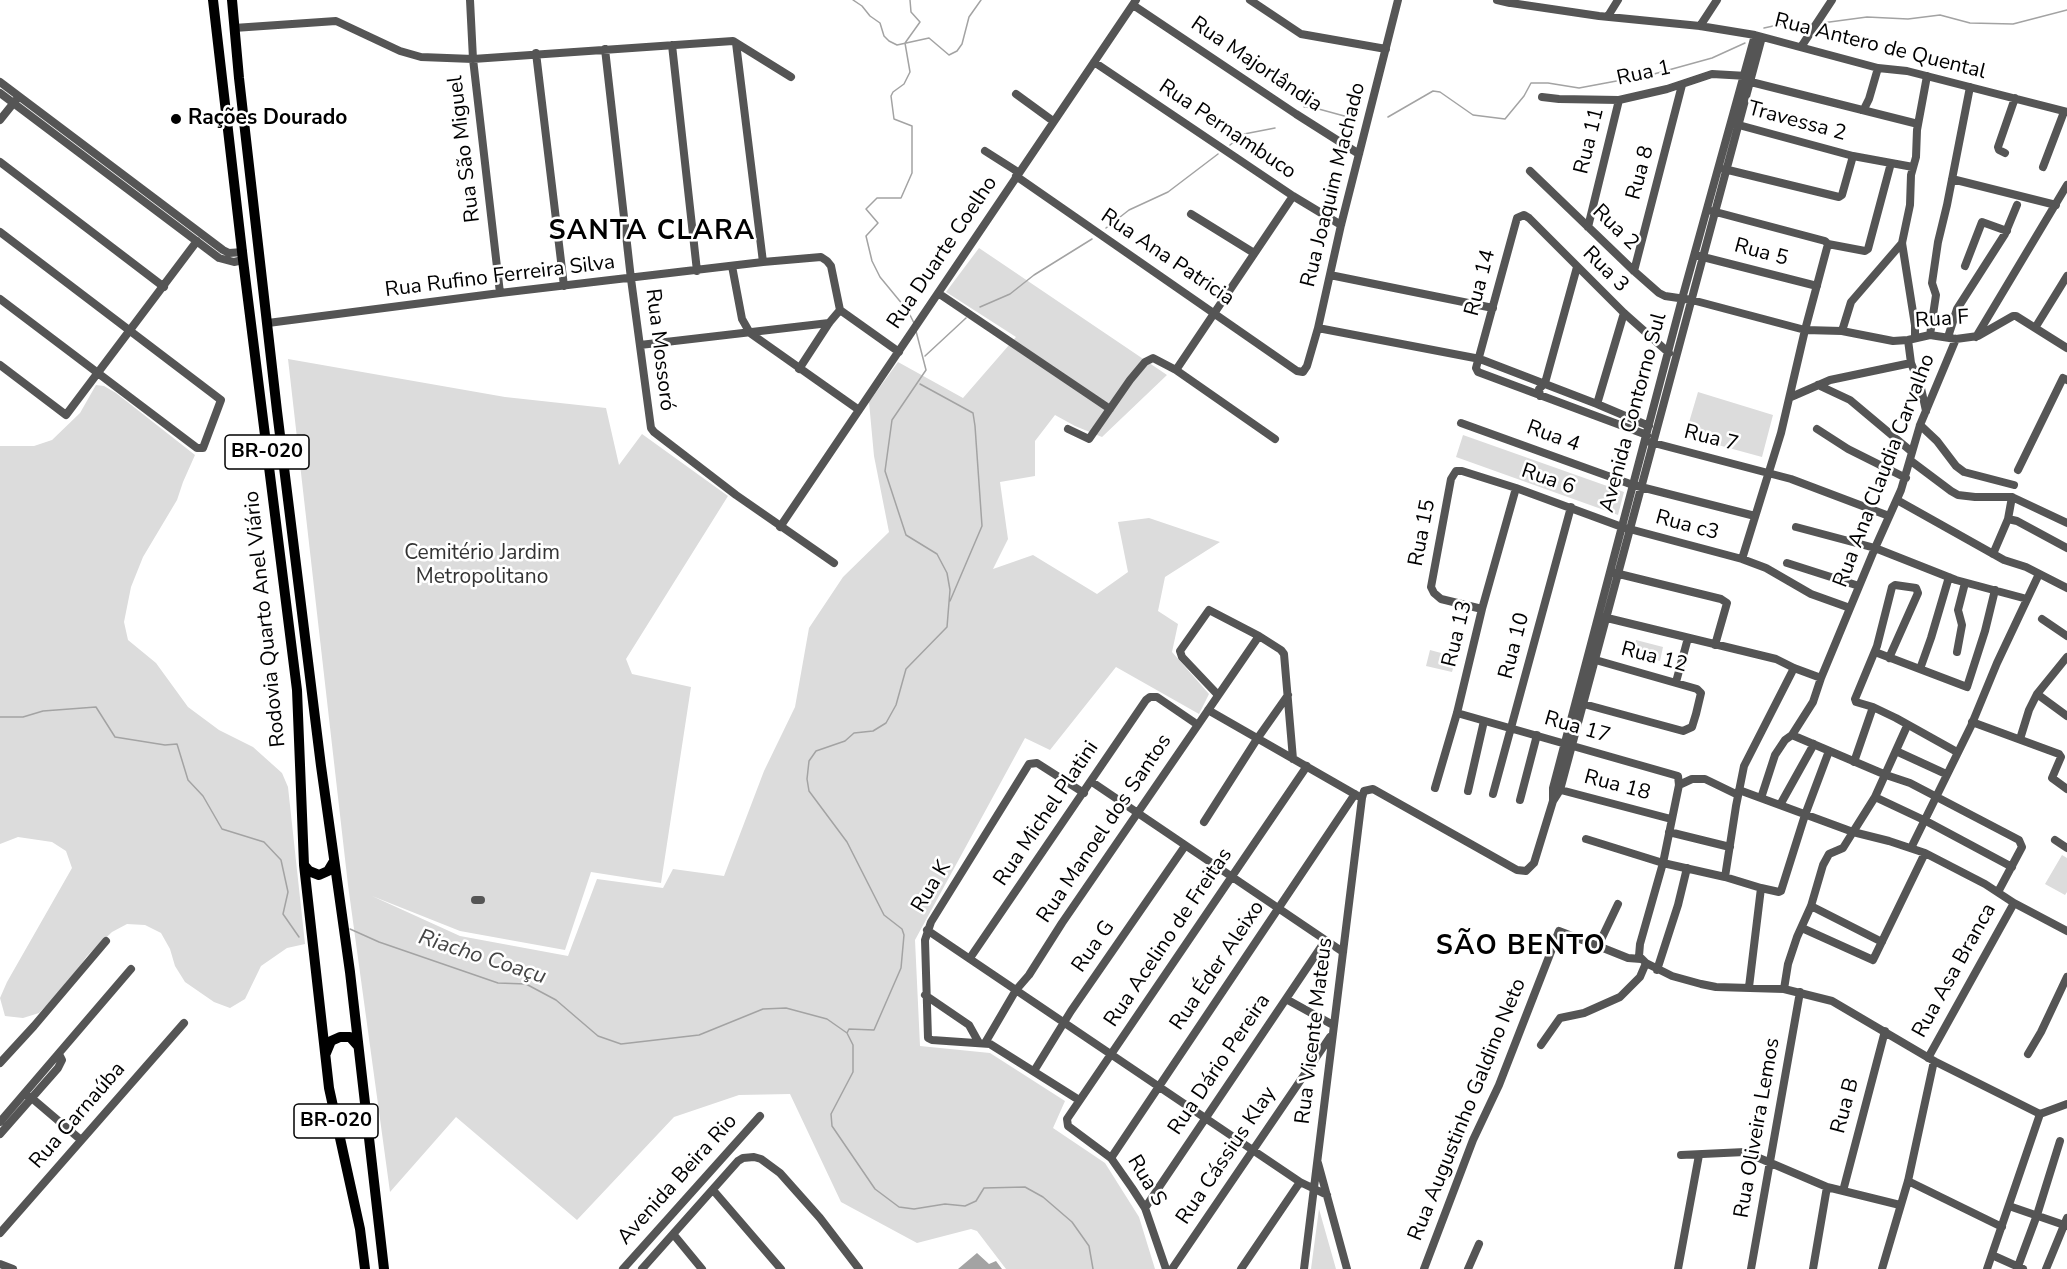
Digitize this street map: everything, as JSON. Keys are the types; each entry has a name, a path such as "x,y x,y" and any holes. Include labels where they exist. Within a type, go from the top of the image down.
{"highway":[{"name":"Rodovia Quarto Anel Viário","path":"213,0 297,690 304,865 329,1088 360,1229 365,1269"},
{"name":"Rodovia Quarto Anel Viário","path":"232,0 259,249 334,861 350,972 384,1269"},
{"path":"231,148 247,145"},
{"path":"243,256 259,249"},
{"path":"304,865 309,871 319,875 328,871 334,861"},
{"path":"326,1054 331,1041 340,1036 350,1037 358,1046"}],"street":[{"name":"Rua São Miguel","path":"470,0 473,58 500,294"},
{"path":"1250,0 1302,34 1386,50"},
{"name":"Rua Joaquim Machado","path":"1297,371 1303,372 1307,366 1318,328 1341,225 1398,0"},
{"name":"Rua Antero de Quental","path":"1497,0 1700,26 1758,36 1878,68 1907,71 2065,112"},
{"path":"1608,16 1618,0"},
{"path":"1700,26 1717,0"},
{"path":"1801,47 1832,0"},
{"name":"Rua Duarte Coelho","path":"780,527 1135,2"},
{"name":"Rua Majorlândia","path":"1135,2 1296,114 1359,154"},
{"path":"234,28 336,21 409,54 421,57 473,58 729,41 736,43 790,77"},
{"name":"Avenida Contorno Sul","path":"1358,796 1367,789 1379,791 1522,871 1531,868 1534,863 1557,789 1649,440 1692,300 1699,256 1758,36"},
{"path":"736,43 763,262"},
{"path":"672,45 697,271"},
{"name":"Rua Mossoró","path":"605,50 631,279 652,430 780,527 834,563"},
{"path":"536,53 564,286"},
{"name":"Rua Pernambuco","path":"1094,62 1293,196 1341,225"},
{"path":"1861,110 1864,109 1869,99 1878,68"},
{"name":"Rua 1","path":"1542,97 1619,100 1637,98 1712,75 1747,79 1918,124"},
{"path":"1926,411 1921,388 1911,363 1915,325 1902,243 1910,205 1911,175 1916,157 1918,124 1927,76"},
{"path":"0,82 197,242 225,261 234,262 243,256"},
{"name":"Rua 8","path":"1634,271 1682,85"},
{"path":"1930,335 1936,295 1932,283 1934,263 1970,87"},
{"path":"11,90 2,98 13,103 223,250 243,256"},
{"path":"1016,94 1053,121"},
{"path":"0,120 19,96"},
{"path":"2005,153 1998,147 2015,98"},
{"name":"Rua 11","path":"1588,226 1619,100"},
{"path":"2043,167 2065,112"},
{"name":"Travessa 2","path":"1735,124 1853,156 1913,167"},
{"name":"Rua Ana Patricia","path":"985,150 1297,371"},
{"path":"1723,168 1836,197 1842,195 1853,156"},
{"path":"0,162 164,286"},
{"path":"1711,211 1865,251 1868,249 1891,163"},
{"name":"Rua 2","path":"1530,171 1659,293 1692,300"},
{"path":"1952,179 2056,206"},
{"path":"1976,337 2067,185"},
{"path":"1176,370 1293,196"},
{"name":"Rua Ana Claudia Carvalho","path":"1761,798 1775,755 1785,740 1792,735 1813,702 1859,586 1906,478 1920,425 1952,338 1957,309 2007,231 2017,205"},
{"path":"1191,213 1254,253"},
{"name":"Rua 3","path":"1517,218 1524,215 1529,218 1624,313 1669,353"},
{"name":"Rua 14","path":"1480,359 1517,218"},
{"path":"1965,266 1982,222 2007,231"},
{"path":"0,232 221,400 203,448 197,448 0,299"},
{"path":"0,365 66,415 197,242"},
{"path":"1742,559 1791,397 1825,242"},
{"path":"1842,331 1851,302 1902,243"},
{"name":"Avenida Contorno Sul","path":"1649,440 1649,426 1682,299 1699,256"},
{"name":"Rua 5","path":"1699,256 1817,286"},
{"name":"Rua Rufino Ferreira Silva","path":"268,323 763,262 821,257 831,266 840,310"},
{"path":"732,266 742,319 750,333 859,410"},
{"path":"1540,396 1539,389 1545,383 1577,267"},
{"path":"1330,275 1493,308"},
{"path":"2035,328 2067,276"},
{"path":"938,293 1110,409"},
{"path":"1692,300 1805,330"},
{"path":"799,369 840,310 899,352"},
{"path":"1598,404 1624,313"},
{"name":"Rua F","path":"1805,330 1842,331 1893,341 1930,335 1952,338 1976,337 2013,316 2067,348"},
{"path":"640,345 829,323"},
{"path":"1318,328 1480,359 1649,426"},
{"path":"1068,429 1089,439 1130,380 1147,360 1156,358 1275,439"},
{"name":"Rua 7","path":"1480,359 1476,368 1479,373 1649,440 1791,478 1889,516"},
{"path":"1791,397 1843,377 1911,363"},
{"path":"2018,470 2063,378 2067,380"},
{"path":"1818,385 1850,400 1912,452"},
{"name":"Rua 4","path":"1461,423 1638,486"},
{"path":"1920,425 1964,472 2014,485"},
{"path":"1817,429 1848,449 1906,478"},
{"path":"1911,461 1958,495 2012,497 2067,523"},
{"name":"Rua 15","path":"1462,471 1456,471 1451,479 1431,587 1434,593 1448,602 1482,609"},
{"name":"Rua 6","path":"1462,471 1626,528"},
{"path":"1638,486 1755,516"},
{"name":"Rua 13","path":"1436,788 1516,488"},
{"path":"1993,554 2008,519 2012,497"},
{"path":"1897,500 1993,554 2066,585"},
{"name":"Rua 10","path":"1494,794 1571,507"},
{"path":"2008,519 2017,521 2067,548"},
{"path":"1796,527 1875,548 1965,583 2027,599"},
{"name":"Rua c3","path":"1626,528 1742,559 1766,568 1811,594 1850,608"},
{"path":"1786,563 1859,586"},
{"path":"1614,573 1721,599 1727,603 1715,645"},
{"path":"1911,848 1958,752 2039,574"},
{"path":"1920,669 1932,638 1949,577"},
{"path":"1957,652 1962,625 1958,610 1965,583"},
{"path":"1889,658 1918,593 1916,588 1895,585 1892,587 1875,652 1855,699 1856,702 1874,707 1958,752"},
{"path":"1875,652 1967,687 1986,631 1995,590"},
{"path":"1218,695 1182,657 1180,651 1206,611 1212,610 1281,650 1285,657 1293,759"},
{"path":"1602,616 1776,659 1821,678"},
{"path":"2042,619 2067,636"},
{"name":"Rua Manoel dos Santos","path":"982,1043 1259,636"},
{"path":"1676,682 1688,638"},
{"path":"2020,739 2029,710 2037,694 2067,657"},
{"name":"Rua 12","path":"1580,703 1683,731 1692,727 1701,693 1697,689 1676,682 1591,659"},
{"path":"1725,877 1738,793 1749,754 1794,668"},
{"path":"2037,694 2067,716"},
{"path":"1204,822 1257,738 1288,695"},
{"name":"Rua Michel Platini","path":"970,958 1146,700 1150,697 1157,697 1198,725"},
{"path":"1854,762 1874,707"},
{"path":"1208,710 1358,796"},
{"name":"Rua 17","path":"1457,713 1675,774 1679,778 1679,784"},
{"path":"1468,791 1484,721"},
{"path":"1972,722 2061,756 2052,778 2067,789"},
{"path":"1784,989 1788,964 1827,858 1843,848 1875,797 1907,726"},
{"path":"1520,800 1537,735"},
{"path":"1792,735 1910,783 2021,843 2022,847 1998,892"},
{"path":"1780,805 1814,744"},
{"path":"1586,839 1663,863 1779,892 1829,751"},
{"path":"1896,751 1946,774"},
{"name":"Rua K","path":"982,1043 932,1040 926,1034 925,940 927,930 1027,766 1037,763 1084,793"},
{"name":"Rua Acelino de Freitas","path":"1071,1129 1066,1121 1078,1100 1307,766"},
{"path":"2067,931 1925,853 1853,832 1761,798 1738,793 1705,779 1692,779 1679,784 1663,863 1640,944 1639,956 1657,970 1684,981 1716,987 1784,989 1832,1001 1931,1059 2040,1114 2067,1104"},
{"path":"1092,782 1342,952"},
{"name":"Rua 18","path":"1557,789 1671,819"},
{"name":"Rua Éder Aleixo","path":"1111,1158 1277,908 1358,796"},
{"name":"Rua Vicente Mateus","path":"1304,1269 1358,796"},
{"path":"1875,797 1924,820 2012,867"},
{"path":"1669,832 1730,847"},
{"path":"2055,840 2067,848"},
{"name":"Rua G","path":"1034,1071 1185,846"},
{"path":"1802,928 1870,960 1875,957 1925,853"},
{"path":"1657,970 1687,868"},
{"path":"1749,987 1761,888"},
{"name":"Rua Asa Branca","path":"1882,1269 1908,1181 1931,1059 2014,903"},
{"path":"1618,904 1598,946 1628,958 1644,961"},
{"path":"1811,906 1882,942"},
{"path":"927,930 1300,1182 1327,1196"},
{"name":"Rua Augustinho Galdino Neto","path":"1424,1269 1473,1140 1499,1085 1559,931 1598,946"},
{"path":"0,1063 106,941"},
{"name":"Rua Dário Pereira","path":"1144,1208 1325,941"},
{"name":"Rua Augustinho Galdino Neto","path":"1541,1045 1560,1018 1584,1013 1620,997 1640,977 1644,961"},
{"path":"0,1122 61,1063 62,1058 59,1054 132,969"},
{"path":"2028,1054 2067,977"},
{"name":"Rua Oliveira Lemos","path":"1751,1269 1800,992"},
{"path":"925,995 969,1025 982,1043 993,1045 1078,1100"},
{"path":"1286,999 1333,1030"},
{"name":"Rua Carnaúba","path":"0,1233 184,1023"},
{"name":"Rua Cássius Klay","path":"1172,1269 1333,1030"},
{"name":"Rua B","path":"1843,1191 1885,1031"},
{"path":"28,1095 81,1140"},
{"path":"0,1134 28,1095"},
{"path":"1987,1269 2040,1114"},
{"name":"Avenida Beira Rio","path":"623,1269 760,1116"},
{"name":"Rua S","path":"1071,1129 1111,1158 1144,1208 1166,1269"},
{"path":"1992,1255 2019,1268 2060,1141"},
{"path":"1681,1155 1745,1152 1827,1186 1900,1205"},
{"path":"1678,1269 1699,1155"},
{"path":"642,1269 738,1161 749,1157 761,1159 780,1173 820,1218 859,1269"},
{"path":"1317,1159 1347,1269"},
{"path":"1908,1181 2002,1227"},
{"path":"1241,1269 1300,1182"},
{"path":"1813,1269 1827,1186"},
{"path":"713,1190 781,1269"},
{"path":"2009,1206 2066,1223 2046,1269"},
{"path":"674,1235 702,1269"},
{"path":"1468,1269 1479,1245"},
{"path":"0,1264 13,1269"}],"green space":[{"name":"Cemitério Jardim Metropolitano","path":"979,248 1167,375 1102,437 1055,415 1035,441 1035,476 1000,482 1008,539 993,569 1033,555 1097,594 1128,572 1118,522 1149,518 1220,542 1165,577 1158,611 1178,624 1172,652 1209,694 1199,714 1116,667 1050,750 1025,738 915,940 920,1046 990,1053 1065,1101 1053,1128 1105,1163 1139,1217 1155,1269 1006,1269 977,1231 971,1229 917,1243 841,1202 790,1094 739,1095 674,1117 577,1220 456,1117 390,1192 348,885 288,359 505,397 606,408 619,465 642,434 728,496 626,659 632,674 691,687 661,883 591,872 565,950 460,931 372,896 460,936 568,956 597,879 663,888 673,869 724,876 764,771 795,707 809,628 843,577 889,532 874,456 869,402 898,362 963,398 1016,337 946,292"},
{"path":"96,385 104,386 116,393 195,455 177,500 143,557 131,587 124,622 128,640 156,663 188,707 219,730 253,747 282,773 288,787 305,944 287,948 261,966 245,999 230,1008 214,1002 185,982 175,966 170,949 161,933 145,925 127,924 112,932 87,956 66,986 39,1013 23,1018 5,1016 0,998 7,982 72,868 66,851 52,842 18,837 0,844 0,446 34,446 52,440 80,413"},
{"path":"1698,392 1773,415 1762,457 1685,436"},
{"path":"1463,435 1624,492 1618,515 1456,457"},
{"path":"1636,640 1663,647 1660,661 1633,654"},
{"path":"1430,650 1456,657 1452,672 1426,666"},
{"path":"2062,855 2067,858 2067,892 2065,895 2045,884"},
{"path":"1319,1209 1336,1269 1311,1269"}],"shaded area":[{"path":"977,1253 989,1264 996,1261 1002,1269 958,1269"}],"waterway":[{"path":"853,0 880,23 884,36 889,41 897,45 929,38 949,55 957,51 962,44 969,17 981,0"},
{"path":"910,0 911,12 920,22 905,43 910,72 904,84 891,96 894,119 912,126 912,173 901,198 877,198 866,209 878,223 866,236 872,261 880,277 908,311 914,323"},
{"path":"1822,23 1867,17 1908,19 1940,15 1970,23 2013,24 2067,10"},
{"path":"1764,28 1787,23 1811,24"},
{"path":"1388,117 1433,91 1440,92 1473,115 1505,119 1524,96 1531,83 1579,88 1654,74 1712,58 1745,43"},
{"path":"1304,107 1348,117"},
{"path":"1230,145 1244,134 1275,128"},
{"path":"1106,228 1129,210 1168,192 1218,154"},
{"path":"980,307 1010,294 1034,275 1092,239"},
{"path":"925,356 966,318"},
{"path":"847,1033 849,1029 874,1030 901,968 904,935 902,929 884,915 847,842 809,791 807,779 809,761 816,751 845,741 854,733 873,731 886,723 896,705 906,669 947,627 950,590 947,573 937,554 906,535 885,471 892,420 926,370 916,331"},
{"path":"920,384 973,413 975,426 982,526 950,601"},
{"name":"Riacho Coaçu","path":"0,717 23,717 43,711 96,707 115,737 165,745 177,744 188,780 203,796 222,829 264,842 281,860 288,892 283,914 299,937"},
{"name":"Riacho Coaçu","path":"350,929 379,942 498,983 526,984 556,1000 598,1036 621,1044 699,1035 763,1009 786,1008 827,1019 847,1033 853,1045 853,1072 831,1114 832,1126 875,1189 899,1207 914,1209 945,1204 965,1206 976,1201 984,1188 1025,1187 1043,1197 1072,1222 1089,1246 1093,1269"}],"place":[{"name":"Rações Dourado","path":"176,119"}],"district":[{"name":"SANTA CLARA","path":"652,232"},
{"name":"SÃO BENTO","path":"1521,947"}]}
